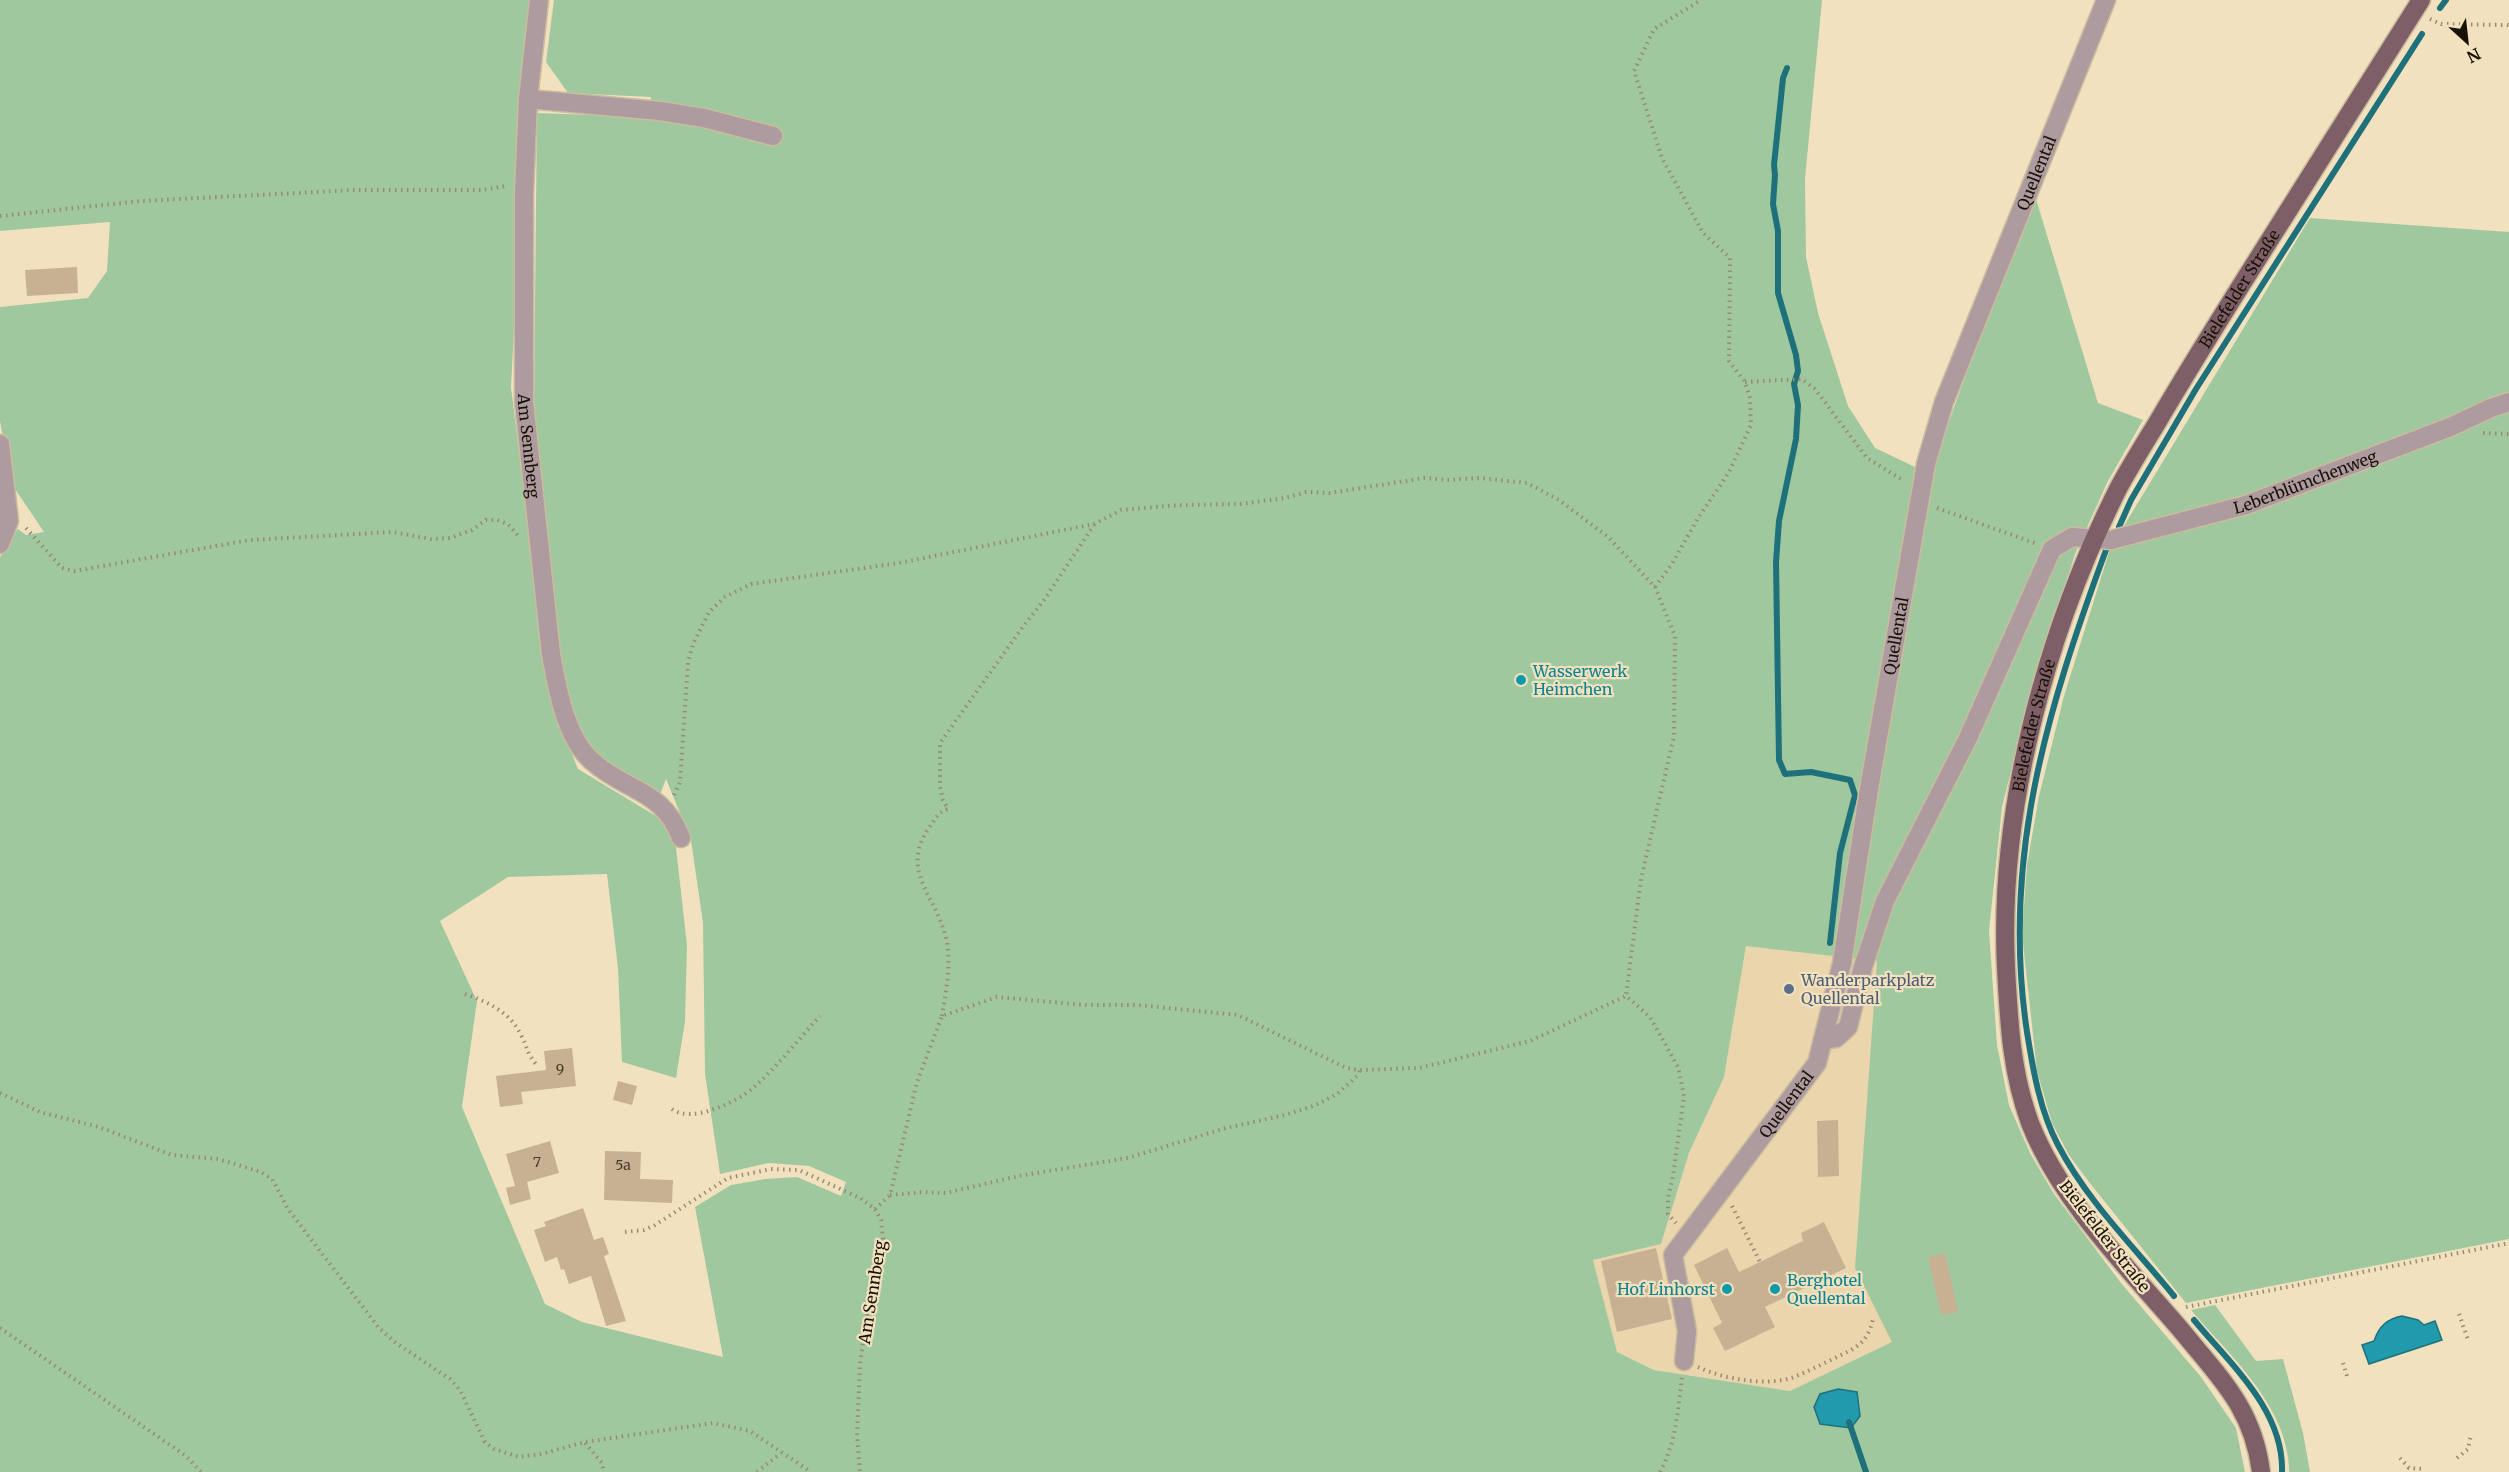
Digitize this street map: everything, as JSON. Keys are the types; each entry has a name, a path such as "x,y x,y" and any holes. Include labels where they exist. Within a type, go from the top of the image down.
{"main road":[{"name":"Bielefelder Straße","path":"2261,1472 2258,1449 2247,1416 2227,1386 2091,1222 2065,1188 2041,1147 2021,1093 2010,1043 2004,934 2006,872 2014,810 2042,690 2066,613 2120,485 2194,359 2418,6"}],"street":[{"name":"Am Sennberg","path":"539,0 528,99 524,180 524,402 550,643 558,693 565,715 581,747 592,761 665,808 675,822 681,838"},
{"name":"Quellental","path":"1684,1361 1687,1331 1673,1255 1817,1064 1842,963 1870,783 1926,464 1944,402 2106,0"},
{"path":"528,99 660,111 704,118 773,136"},
{"name":"Leberblümchenweg","path":"2052,549 2072,537 2111,540 2246,505 2450,428 2509,402"},
{"path":"0,444 9,521 0,544"},
{"path":"1823,1040 1836,1038 1848,1027 1863,967 1885,901 1968,738 2052,549"}],"path":[{"path":"1655,587 1728,474 1751,425 1750,398 1745,382 1729,361 1730,258 1702,233 1662,158 1634,71 1654,29 1701,0"},
{"path":"2418,6 2441,24 2509,25"},
{"path":"0,216 141,201 354,190 481,190 524,180"},
{"path":"1745,382 1802,379 1815,389 1867,458 1921,491 1932,506 2052,549"},
{"path":"665,808 680,782 688,663 693,644 709,612 726,597 751,584 899,563 1094,524 1121,510 1179,505 1240,504 1285,498 1306,492 1330,493 1424,478 1449,480 1480,478 1527,483 1559,500 1608,537 1655,587 1675,636 1674,736 1641,879 1626,996"},
{"path":"9,521 18,523 26,529 62,568 74,571 250,540 392,532 432,539 450,538 472,530 486,520 497,520 508,524 522,542"},
{"path":"624,1232 644,1230 655,1225 728,1178 771,1169 799,1170 860,1198 875,1209 890,1195 917,1082 942,1016 950,961 946,937 920,879 916,859 924,834 940,812 948,809 940,786 940,743 1022,627 1044,600 1094,524"},
{"path":"465,994 491,1004 509,1017 521,1035 527,1053 536,1064"},
{"path":"942,1016 998,997 1084,1005 1138,1005 1238,1015 1346,1068 1360,1070 1419,1068 1530,1041 1626,996"},
{"path":"1626,996 1650,1017 1678,1067 1683,1096 1675,1165 1668,1198 1668,1214 1674,1222 1691,1231"},
{"path":"672,1108 677,1113 696,1114 721,1107 752,1089 820,1016"},
{"path":"890,1195 923,1192 946,1193 1018,1176 1128,1158 1226,1128 1285,1115 1317,1105 1337,1094 1357,1076 1360,1070"},
{"path":"0,1093 40,1112 99,1127 172,1155 218,1159 261,1172 272,1179 288,1209 379,1328 396,1343 450,1379 460,1390 485,1442 494,1449 519,1457 530,1456 585,1442 712,1423 750,1431 811,1472"},
{"path":"1723,1189 1760,1262"},
{"name":"Am Sennberg","path":"860,1472 858,1434 860,1364 869,1300 883,1239 881,1220 875,1209"},
{"path":"2169,1317 2189,1306 2509,1244"},
{"path":"2459,1314 2468,1340"},
{"path":"1660,1472 1668,1457 1676,1429 1684,1361 1714,1374 1763,1381 1792,1378 1861,1346 1870,1333 1873,1319"},
{"path":"0,1328 186,1456 201,1472"},
{"path":"2343,1363 2348,1379"},
{"path":"2457,1458 2467,1452 2471,1435"},
{"path":"585,1442 602,1463 604,1472"},
{"path":"757,1472 781,1453"},
{"path":"2400,1458 2409,1468 2424,1469"}],"shaded area":[{"path":"1746,946 1878,961 1855,1268 1893,1342 1790,1391 1655,1370 1617,1352 1593,1260 1661,1244 1689,1153 1724,1077"}],"green space":[{"path":"0,0 531,0 511,387 549,695 578,769 661,819 675,839 687,945 685,1021 676,1078 622,1062 618,968 607,874 508,877 440,921 477,1001 462,1107 545,1304 582,1322 723,1357 695,1207 731,1185 765,1179 797,1177 841,1196 846,1182 809,1166 769,1163 720,1174 705,1074 703,923 691,840 666,779 661,792 653,793 595,755 572,715 559,674 534,401 537,113 649,117 651,97 568,93 546,62 554,0 1822,0 1805,179 1806,257 1818,313 1848,406 1875,448 1930,474 2002,275 2036,199 2098,403 2143,420 2108,481 2075,554 2033,684 2002,807 1989,931 1997,1045 2009,1105 2030,1153 2054,1194 2121,1283 2201,1377 2236,1428 2245,1472 0,1472 0,557 18,529 26,535 44,532 11,483 0,421 0,307 88,298 107,271 110,222 0,231","holes":["1746,946 1877,961 1855,1268 1892,1342 1790,1391 1654,1370 1617,1352 1593,1260 1661,1244 1689,1153 1724,1077"]},
{"path":"2310,218 2509,232 2509,1239 2186,1303 2089,1182 2069,1155 2052,1123 2037,1071 2022,934 2027,865 2039,796 2064,696 2110,549"},
{"path":"2215,1305 2256,1361 2283,1359 2303,1433 2310,1472 2289,1472 2286,1448 2279,1426 2268,1404 2239,1364 2191,1310"}],"water":[{"path":"2402,1316 2418,1320 2424,1325 2435,1321 2442,1340 2369,1364 2362,1345 2374,1341 2378,1331 2388,1321"},
{"path":"1838,1389 1857,1392 1860,1416 1851,1428 1820,1424 1814,1407 1820,1394"}],"building":[{"path":"77,267 78,293 27,296 25,270"},
{"path":"572,1048 576,1086 521,1092 523,1104 500,1107 496,1076 546,1070 544,1051"},
{"path":"618,1081 637,1086 632,1105 613,1100"},
{"path":"1838,1120 1839,1176 1818,1177 1817,1121"},
{"path":"550,1141 559,1173 527,1182 531,1199 510,1205 506,1188 515,1186 506,1154"},
{"path":"605,1151 641,1152 640,1179 673,1180 672,1203 604,1200"},
{"path":"583,1208 594,1240 603,1237 609,1254 604,1256 626,1321 606,1326 591,1276 569,1284 557,1257 545,1262 534,1230 546,1226 544,1222"},
{"name":"Berghotel Quellental","path":"1824,1222 1846,1268 1765,1307 1775,1327 1725,1351 1713,1328 1722,1323 1694,1265 1727,1248 1739,1272 1803,1241 1801,1233"},
{"path":"1656,1248 1672,1319 1617,1332 1601,1261"},
{"path":"1945,1253 1958,1312 1941,1315 1928,1257"}],"waterway":[{"path":"2440,8 2446,0"},
{"path":"2119,527 2131,500 2196,389 2422,34"},
{"path":"1787,68 1783,78 1774,165 1773,204 1778,231 1778,293 1796,355 1798,371 1794,384 1798,405 1796,439 1779,521 1776,562 1779,760 1785,774 1811,772 1850,780 1855,795 1840,853 1830,943"},
{"path":"2106,550 2065,668 2048,727 2035,786 2025,846 2020,906 2021,968 2027,1032 2038,1090 2058,1145 2097,1205 2174,1296"},
{"path":"2194,1320 2238,1371 2265,1408 2280,1449 2282,1472"},
{"path":"1849,1422 1866,1472"}],"place":[{"name":"Wasserwerk Heimchen","path":"1521,680"},
{"name":"Wanderparkplatz Quellental","path":"1789,989"},
{"name":"Hof Linhorst","path":"1727,1289"},
{"name":"Berghotel Quellental","path":"1775,1289"}]}
